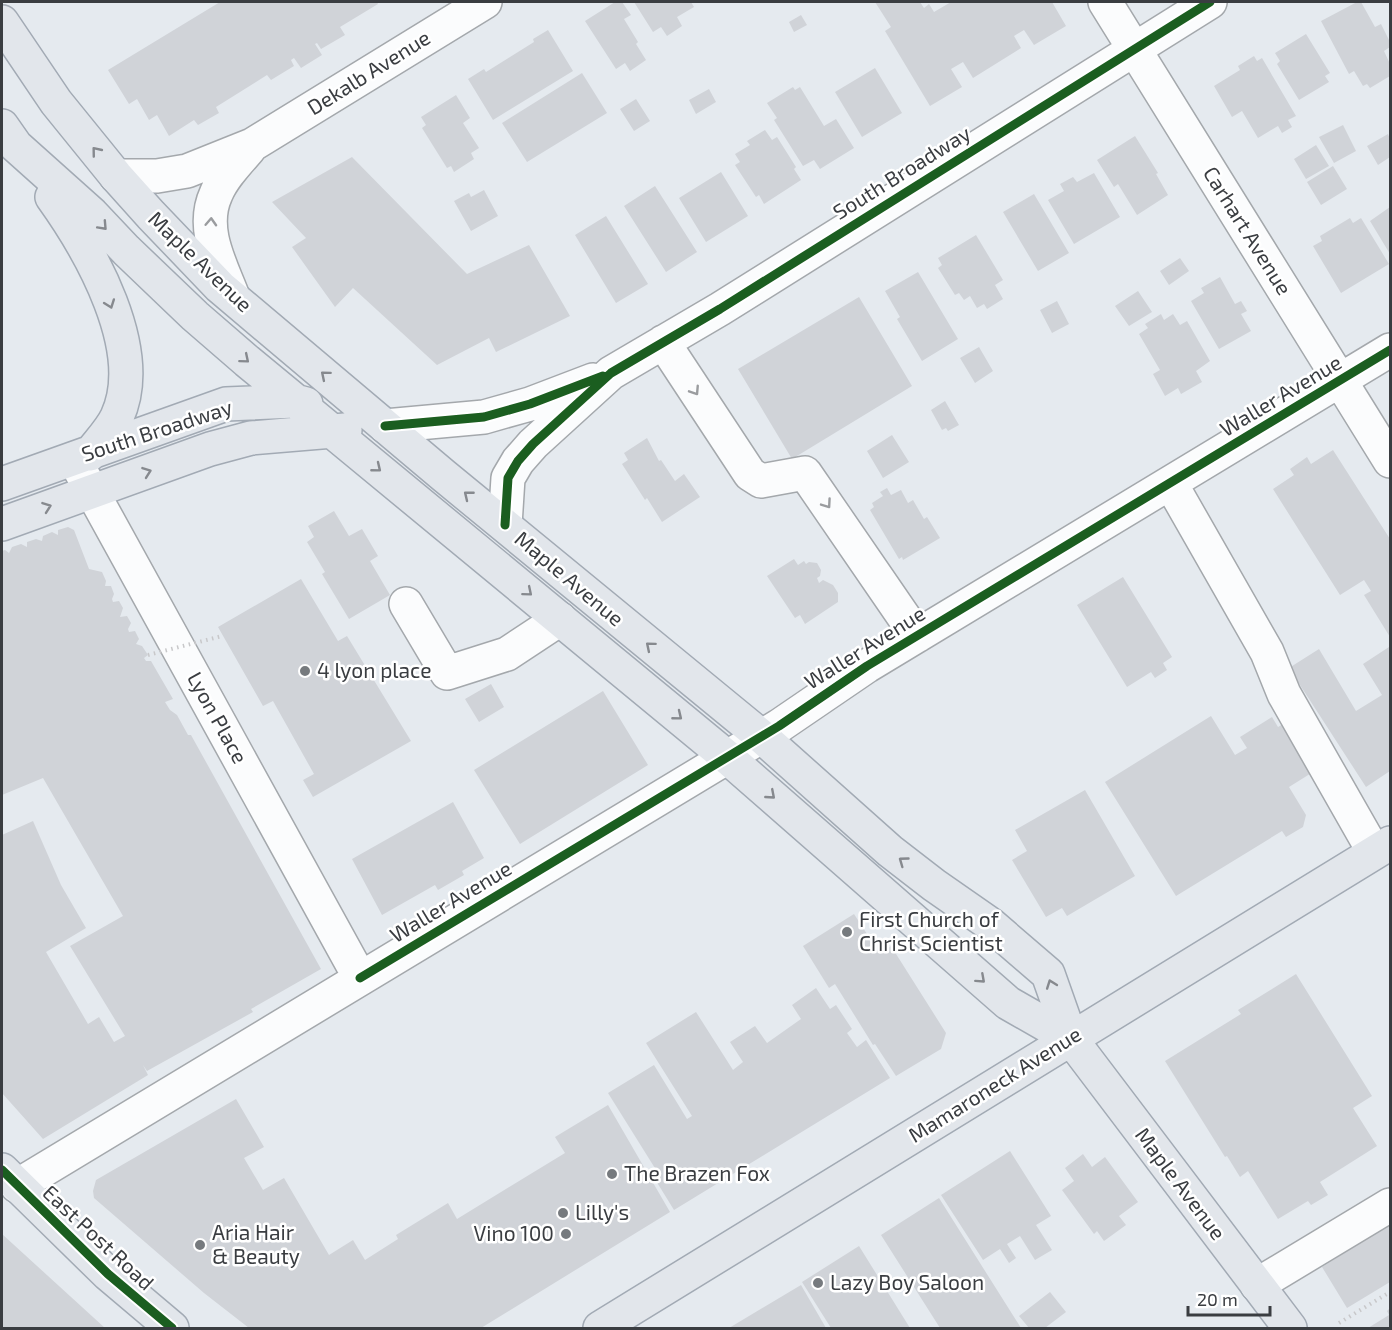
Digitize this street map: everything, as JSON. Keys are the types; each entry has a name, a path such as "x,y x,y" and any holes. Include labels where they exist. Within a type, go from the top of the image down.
{"main road":[{"name":"Maple Avenue","path":"2,22 56,102 116,176 151,215 233,297 760,736 890,851 990,924 1048,974 1071,1039 1290,1329"},
{"name":"Maple Avenue","path":"9,136 195,316 727,757 1008,1003 1071,1039"},
{"path":"9,136 75,228 99,271 116,318 124,351 125,381 120,409 116,419 82,457"},
{"name":"South Broadway","path":"2,484 226,404 295,401 386,426"},
{"name":"South Broadway","path":"2,524 210,449 251,438 386,426"},
{"name":"Mamaroneck Avenue","path":"600,1329 1382,847"},
{"name":"East Post Road","path":"9,1178 108,1274 172,1329"}],"street":[{"name":"Dekalb Avenue","path":"116,176 157,176 187,171 252,145 485,2"},
{"name":"Carhart Avenue","path":"1104,2 1390,461"},
{"name":"South Broadway","path":"386,426 484,417 530,404 611,373 730,303 1210,2"},
{"name":"Dekalb Avenue","path":"233,297 212,243 210,230 212,210 215,195 226,177 252,145"},
{"path":"663,342 750,474 760,481 805,473 917,636"},
{"name":"Waller Avenue","path":"9,1178 360,978 727,757 917,636 1390,350"},
{"name":"South Broadway","path":"504,525 508,478 518,460 611,373"},
{"name":"Lyon Place","path":"82,457 92,491 360,978"},
{"path":"1171,484 1267,652 1284,694 1382,847"},
{"path":"406,604 447,673 507,654 560,619"},
{"path":"1257,1285 1390,1205"}],"path":[{"path":"148,655 222,636"},
{"path":"1339,1323 1390,1292"}],"building":[{"path":"220,2 377,2 378,4 340,27 345,35 321,49 317,43 315,44 322,55 301,68 294,58 291,60 294,66 271,80 267,75 216,107 219,113 198,125 194,120 169,136 157,115 149,120 137,99 129,104 108,70"},
{"path":"615,2 622,2 631,15 624,19 646,60 630,71 625,63 616,69 585,21"},
{"path":"634,2 691,2 694,7 677,17 682,26 667,36 661,27 653,32"},
{"path":"875,2 920,2 924,8 929,4 934,12 951,2 1052,2 1066,26 1034,45 1024,30 1014,36 1021,48 973,78 963,62 951,69 962,87 930,106 885,31 891,27"},
{"path":"1361,2 1375,27 1381,24 1390,42 1390,47 1384,51 1390,64 1390,76 1370,88 1367,84 1363,86 1354,71 1349,74 1321,21"},
{"path":"801,15 807,25 794,32 789,22"},
{"path":"548,30 573,71 493,120 468,79 484,69 486,72 534,42 533,39"},
{"path":"1306,34 1330,73 1325,76 1329,82 1299,100 1277,64 1280,61 1275,53"},
{"path":"1254,56 1257,61 1262,58 1296,116 1288,120 1292,127 1282,133 1278,126 1258,138 1242,111 1232,117 1214,86 1240,70 1238,66"},
{"path":"875,68 902,113 862,137 835,92"},
{"path":"582,73 607,113 527,162 502,123"},
{"path":"793,87 795,90 800,87 824,126 836,119 854,148 820,169 814,160 803,166 774,120 777,118 767,103"},
{"path":"709,89 716,102 696,114 689,100"},
{"path":"456,95 470,118 463,123 479,148 471,153 474,159 454,172 451,166 447,168 422,128 426,125 421,117"},
{"path":"636,99 650,121 634,131 620,109"},
{"path":"1343,125 1356,151 1334,163 1319,137"},
{"path":"765,130 772,140 777,137 796,167 794,169 801,180 764,204 759,195 756,197 735,165 740,162 735,154 750,145 747,141"},
{"path":"1388,134 1390,157 1378,165 1367,146"},
{"path":"1135,136 1158,173 1156,174 1168,195 1137,215 1118,184 1114,187 1097,160"},
{"path":"1316,145 1329,166 1306,179 1294,159"},
{"path":"352,157 467,274 529,245 570,316 496,352 489,338 437,365 353,288 335,307 292,247 306,238 272,202"},
{"path":"1333,166 1347,189 1321,205 1307,182"},
{"path":"721,172 748,216 706,242 679,198"},
{"path":"1094,173 1120,217 1074,244 1048,200 1064,191 1060,184 1073,177 1077,182"},
{"path":"655,186 697,252 666,272 624,206"},
{"path":"484,190 498,216 471,231 454,201 469,193 471,197"},
{"path":"1034,194 1069,253 1038,271 1003,212"},
{"path":"1390,207 1390,254 1370,221"},
{"path":"606,216 648,284 616,303 575,235"},
{"path":"1350,218 1353,223 1361,218 1389,264 1341,293 1313,246 1322,241 1320,236"},
{"path":"976,235 1003,280 995,285 1003,299 987,309 984,304 977,308 970,296 964,300 959,293 955,295 938,268 942,265 938,258"},
{"path":"1180,258 1189,271 1169,285 1160,271"},
{"path":"918,272 958,339 922,361 897,319 900,317 885,291"},
{"path":"1220,277 1235,304 1241,301 1247,311 1241,314 1251,331 1219,349 1191,301 1204,293 1201,288"},
{"path":"1138,291 1152,312 1129,326 1115,306"},
{"path":"859,297 912,386 792,459 738,369"},
{"path":"1057,301 1069,324 1052,333 1040,310"},
{"path":"1161,314 1164,320 1173,314 1180,325 1187,321 1210,361 1196,371 1202,382 1181,394 1178,388 1165,396 1153,374 1160,370 1139,334 1148,328 1145,324"},
{"path":"979,347 993,371 975,383 960,358"},
{"path":"945,401 959,425 948,431 946,428 942,430 931,410"},
{"path":"892,435 909,462 883,478 867,451"},
{"path":"647,438 659,461 661,460 675,481 684,474 700,497 662,522 622,464 628,460 624,453"},
{"path":"1333,450 1390,539 1390,637 1364,595 1371,591 1364,580 1340,595 1273,489 1294,475 1290,469 1307,457 1311,464"},
{"path":"887,488 891,495 901,490 908,503 913,500 924,519 927,517 940,538 903,560 902,557 899,559 870,510 874,507 872,503 883,496 880,492"},
{"path":"334,511 349,536 362,529 378,556 370,561 390,595 349,619 322,574 325,572 307,542 314,537 308,526"},
{"path":"68,527 74,530 89,569 102,572 106,581 105,586 111,586 114,594 113,602 119,601 123,608 120,617 127,616 131,623 129,632 135,631 139,639 136,644 142,646 148,655 144,658 146,661 151,661 173,699 165,702 177,715 188,735 191,735 321,969 251,1009 253,1012 147,1071 143,1065 148,1075 43,1139 2,1093 2,835 33,821 61,885 86,928 46,952 88,1024 99,1017 114,1042 125,1036 70,946 123,916 43,778 2,795 2,551 9,553 12,547 21,544 27,547 27,542 36,539 42,541 43,536 52,532 58,535 58,530"},
{"path":"794,559 798,565 804,561 806,564 817,563 821,570 817,578 819,583 823,580 833,585 838,593 838,602 805,624 800,615 795,618 767,576"},
{"path":"1123,577 1172,657 1163,663 1167,670 1155,678 1151,672 1127,687 1077,605"},
{"name":"4 lyon place","path":"301,579 338,641 347,636 411,741 313,797 303,780 314,774 273,701 263,706 218,627"},
{"path":"1389,647 1390,771 1366,787 1289,668 1319,649 1356,711 1382,695 1363,664"},
{"path":"491,684 504,707 479,722 465,699"},
{"path":"603,691 648,765 520,844 474,770"},
{"path":"1211,716 1235,755 1247,748 1240,737 1272,717 1278,727 1283,724 1313,772 1289,787 1306,815 1303,827 1286,837 1282,831 1176,896 1105,782"},
{"path":"1085,790 1135,876 1067,916 1062,908 1046,917 1012,860 1027,851 1015,830"},
{"path":"453,802 484,858 462,871 464,875 438,890 435,885 382,915 352,859"},
{"path":"854,914 880,954 891,946 946,1033 941,1049 896,1076 875,1044 873,1045 835,984 829,988 803,946"},
{"path":"1296,974 1372,1096 1353,1108 1377,1146 1320,1182 1328,1195 1311,1205 1308,1201 1278,1219 1248,1171 1240,1177 1227,1156 1225,1157 1165,1061 1241,1014 1238,1010"},
{"path":"816,988 830,1009 836,1005 852,1029 847,1033 857,1047 866,1040 890,1078 674,1210 653,1176 658,1173 608,1093 654,1065 687,1119 692,1116 646,1043 696,1012 733,1070 743,1062 730,1042 755,1026 767,1043 801,1019 792,1005"},
{"path":"236,1099 264,1147 244,1158 263,1190 284,1178 329,1255 353,1240 365,1260 398,1239 396,1235 448,1203 457,1219 565,1153 555,1137 608,1105 670,1212 481,1328 249,1328 204,1293 94,1198 93,1191 96,1180"},
{"path":"1010,1151 1051,1216 1036,1225 1052,1250 1035,1260 1020,1236 1007,1244 1016,1258 1009,1263 1000,1249 983,1260 941,1195"},
{"path":"1083,1154 1092,1167 1105,1157 1138,1202 1119,1216 1126,1225 1104,1241 1097,1231 1094,1234 1062,1190 1074,1181 1065,1168"},
{"path":"939,1198 1021,1328 940,1328 881,1235"},
{"path":"1390,1224 1390,1282 1347,1308 1322,1267"},
{"path":"2,1234 105,1328 2,1328"},
{"path":"859,1246 910,1328 831,1328 802,1282"},
{"path":"801,1285 826,1328 729,1328"},
{"path":"1050,1292 1066,1312 1045,1328 1029,1328 1019,1316"},
{"path":"1390,1308 1390,1328 1368,1328 1389,1315 1387,1311"}],"cycle path":[{"path":"505,525 508,478 518,461 533,444 611,373 720,309 1210,2"},
{"path":"360,978 779,726 867,666 1390,350"},
{"path":"385,426 484,417 530,404 603,376"},
{"path":"2,1170 108,1274 172,1328"}],"place":[{"name":"4 lyon place","path":"305,671"},
{"name":"First Church of Christ Scientist","path":"847,932"},
{"name":"The Brazen Fox","path":"612,1174"},
{"name":"Lilly's","path":"563,1213"},
{"name":"Vino 100","path":"566,1234"},
{"name":"Aria Hair & Beauty","path":"200,1245"},
{"name":"Lazy Boy Saloon","path":"818,1283"}]}
